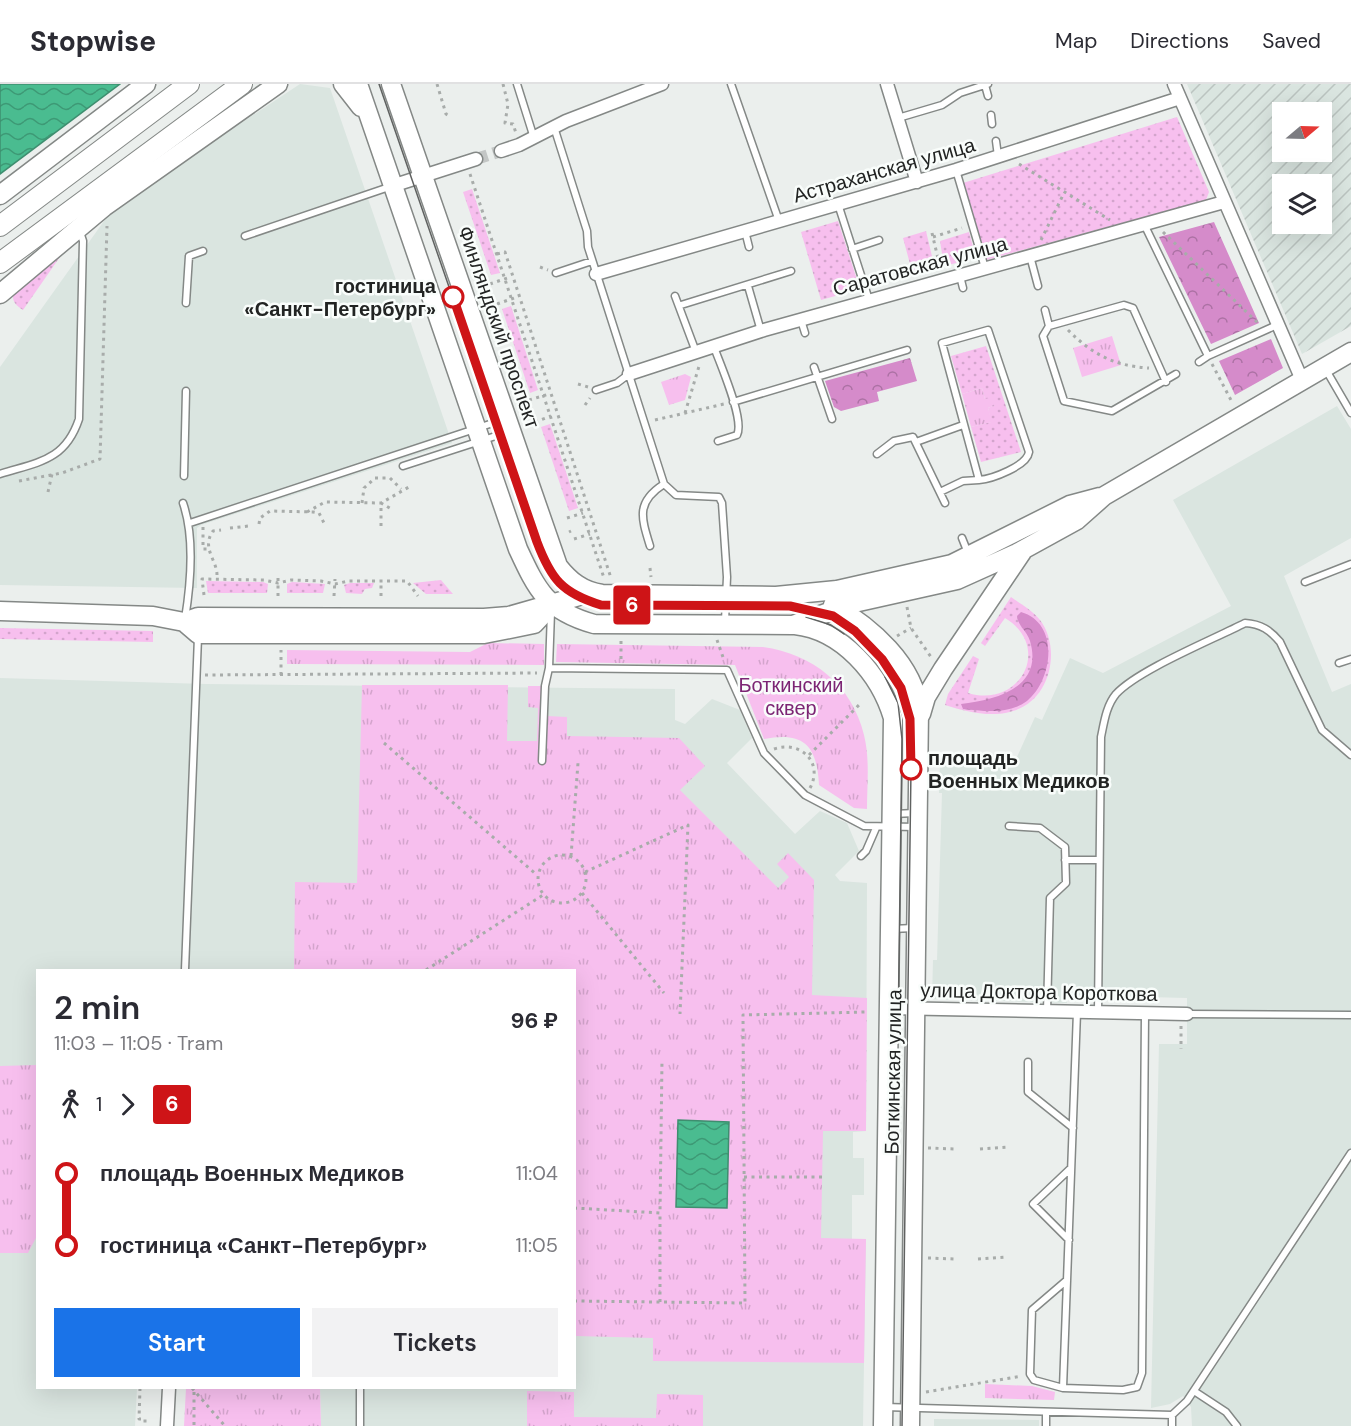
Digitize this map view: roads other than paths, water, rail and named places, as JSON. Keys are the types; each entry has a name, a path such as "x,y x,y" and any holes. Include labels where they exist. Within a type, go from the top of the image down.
{"main road":[{"path":"0,195 146,84"},
{"path":"0,226 189,84"},
{"path":"0,263 242,84"},
{"path":"0,294 104,207 278,84"},
{"path":"343,84 372,120"},
{"path":"358,84 395,185 518,549 534,583 552,605 578,620 594,624 721,632 793,625 839,608 957,580 1077,520 1104,496 1351,352"},
{"name":"Финляндский проспект","path":"391,84 556,561 571,581 598,586"},
{"path":"404,84 404,117"},
{"path":"184,622 198,617 484,618 508,616 552,605 598,586 726,596 813,594 935,568 969,557 1070,505 1104,496"},
{"path":"920,718 926,697 943,669 1012,564 1026,547"},
{"path":"0,611 153,616 184,622 198,634 484,634 534,624 552,605 556,561"},
{"path":"793,625 821,631 837,639 839,608 856,586"},
{"path":"813,594 852,616 906,670 915,691 920,718"},
{"name":"Боткинская улица","path":"837,639 881,687 893,718 886,823 891,929 883,1426"},
{"name":"Боткинская улица","path":"910,1426 920,718"}],"street":[{"path":"501,151 534,138 554,126 662,84"},
{"path":"887,84 916,182"},
{"path":"1174,84 1224,202 1271,328 1302,380"},
{"name":"Астраханская улица","path":"596,274 956,170 1180,98"},
{"path":"395,185 472,160"},
{"name":"Саратовская улица","path":"629,374 698,357 714,346 760,331 869,300 962,282 985,268 1224,202"},
{"name":"улица Доктора Короткова","path":"890,1008 1184,1014"},
{"path":"167,1426 169,1389"}],"lane":[{"path":"517,84 534,138"},
{"path":"731,84 779,221"},
{"path":"898,118 942,105 960,93 987,84 988,96"},
{"path":"991,114 992,124"},
{"path":"554,126 587,231 592,261 664,484 676,495 719,497 722,503 726,596 721,632"},
{"path":"996,141 998,157"},
{"path":"956,170 985,268"},
{"path":"245,236 395,185"},
{"path":"838,204 869,300"},
{"path":"1144,224 1208,356"},
{"path":"0,474 51,458 73,437 79,418 82,241 79,229"},
{"path":"745,231 749,247"},
{"path":"852,249 879,240"},
{"path":"186,303 189,255 204,251"},
{"path":"1032,256 1038,286"},
{"path":"556,273 592,261"},
{"path":"681,305 748,286 759,280 790,271"},
{"path":"757,273 759,280"},
{"path":"748,286 760,331"},
{"path":"675,296 681,305 698,357"},
{"path":"1166,382 1133,308 1124,304 1049,326 1043,336 1064,400 1112,411 1166,382 1176,374"},
{"path":"1045,310 1049,326"},
{"path":"801,320 805,333"},
{"path":"973,323 976,332"},
{"path":"1199,363 1208,356 1271,328"},
{"path":"940,492 963,481 978,480 987,479 1024,461 1029,452 991,333 984,330 942,343 978,480"},
{"path":"714,346 734,402 739,433 718,441"},
{"path":"734,402 817,375 907,350"},
{"path":"814,367 832,419"},
{"path":"1324,367 1351,413"},
{"path":"596,390 617,383 629,374"},
{"path":"184,476 186,391"},
{"path":"916,442 963,424"},
{"path":"190,523 509,425"},
{"path":"403,466 479,434 509,425"},
{"path":"877,454 894,441 908,437 916,442 945,503"},
{"path":"650,546 643,525 643,506 650,493 664,484"},
{"path":"183,503 190,523 189,595 184,622"},
{"path":"962,538 969,557"},
{"path":"1305,582 1351,564"},
{"path":"542,761 545,686 549,668 552,605"},
{"path":"1098,1012 1101,737 1105,716 1114,696 1130,681 1245,623 1257,624 1276,637 1322,730 1351,755"},
{"path":"185,969 198,634"},
{"path":"1340,663 1351,658"},
{"path":"549,668 727,670 764,753 805,795 864,826 919,820"},
{"path":"886,823 919,820"},
{"path":"861,856 886,823"},
{"path":"1009,826 1040,828 1065,847 1066,883 1050,898 1047,1011"},
{"path":"1065,860 1099,860"},
{"path":"891,929 917,928"},
{"path":"1063,1388 1077,1012"},
{"path":"1067,1280 1032,1310 1030,1374 1034,1380 1063,1388 1123,1390 1137,1387 1142,1373 1145,1014"},
{"path":"1184,1014 1351,1015"},
{"path":"1028,1062 1028,1092 1073,1128"},
{"path":"1172,1426 1172,1415 1194,1391 1351,1153"},
{"path":"1069,1240 1033,1204 1071,1168"},
{"path":"360,1389 360,1426"},
{"path":"1194,1391 1226,1412 1237,1426"},
{"path":"883,1407 1172,1415"},
{"path":"1046,1412 1046,1426"}],"water":[{"path":"0,84 120,84 0,174"},
{"path":"678,1120 729,1122 727,1208 676,1207"}],"tunnel":[{"path":"476,159 501,151"}],"tram line":[{"path":"379,84 537,542 553,575 567,590 601,605 790,606 833,616 855,631 882,659 901,688 910,719 911,769 902,1426"},
{"name":"6","path":"453,297 537,542 547,569 558,584 570,593 601,605 790,606 833,616 855,631 882,659 901,688 907,701 910,719 911,769"},
{"path":"806,617 831,625 844,634"},
{"path":"885,677 898,703 902,739 898,1036"}],"place":[{"name":"гостиница «Санкт-Петербург»","path":"453,297"},
{"name":"площадь Военных Медиков","path":"911,769"}],"park label":[{"name":"Боткинский сквер","path":"791,696"}]}
